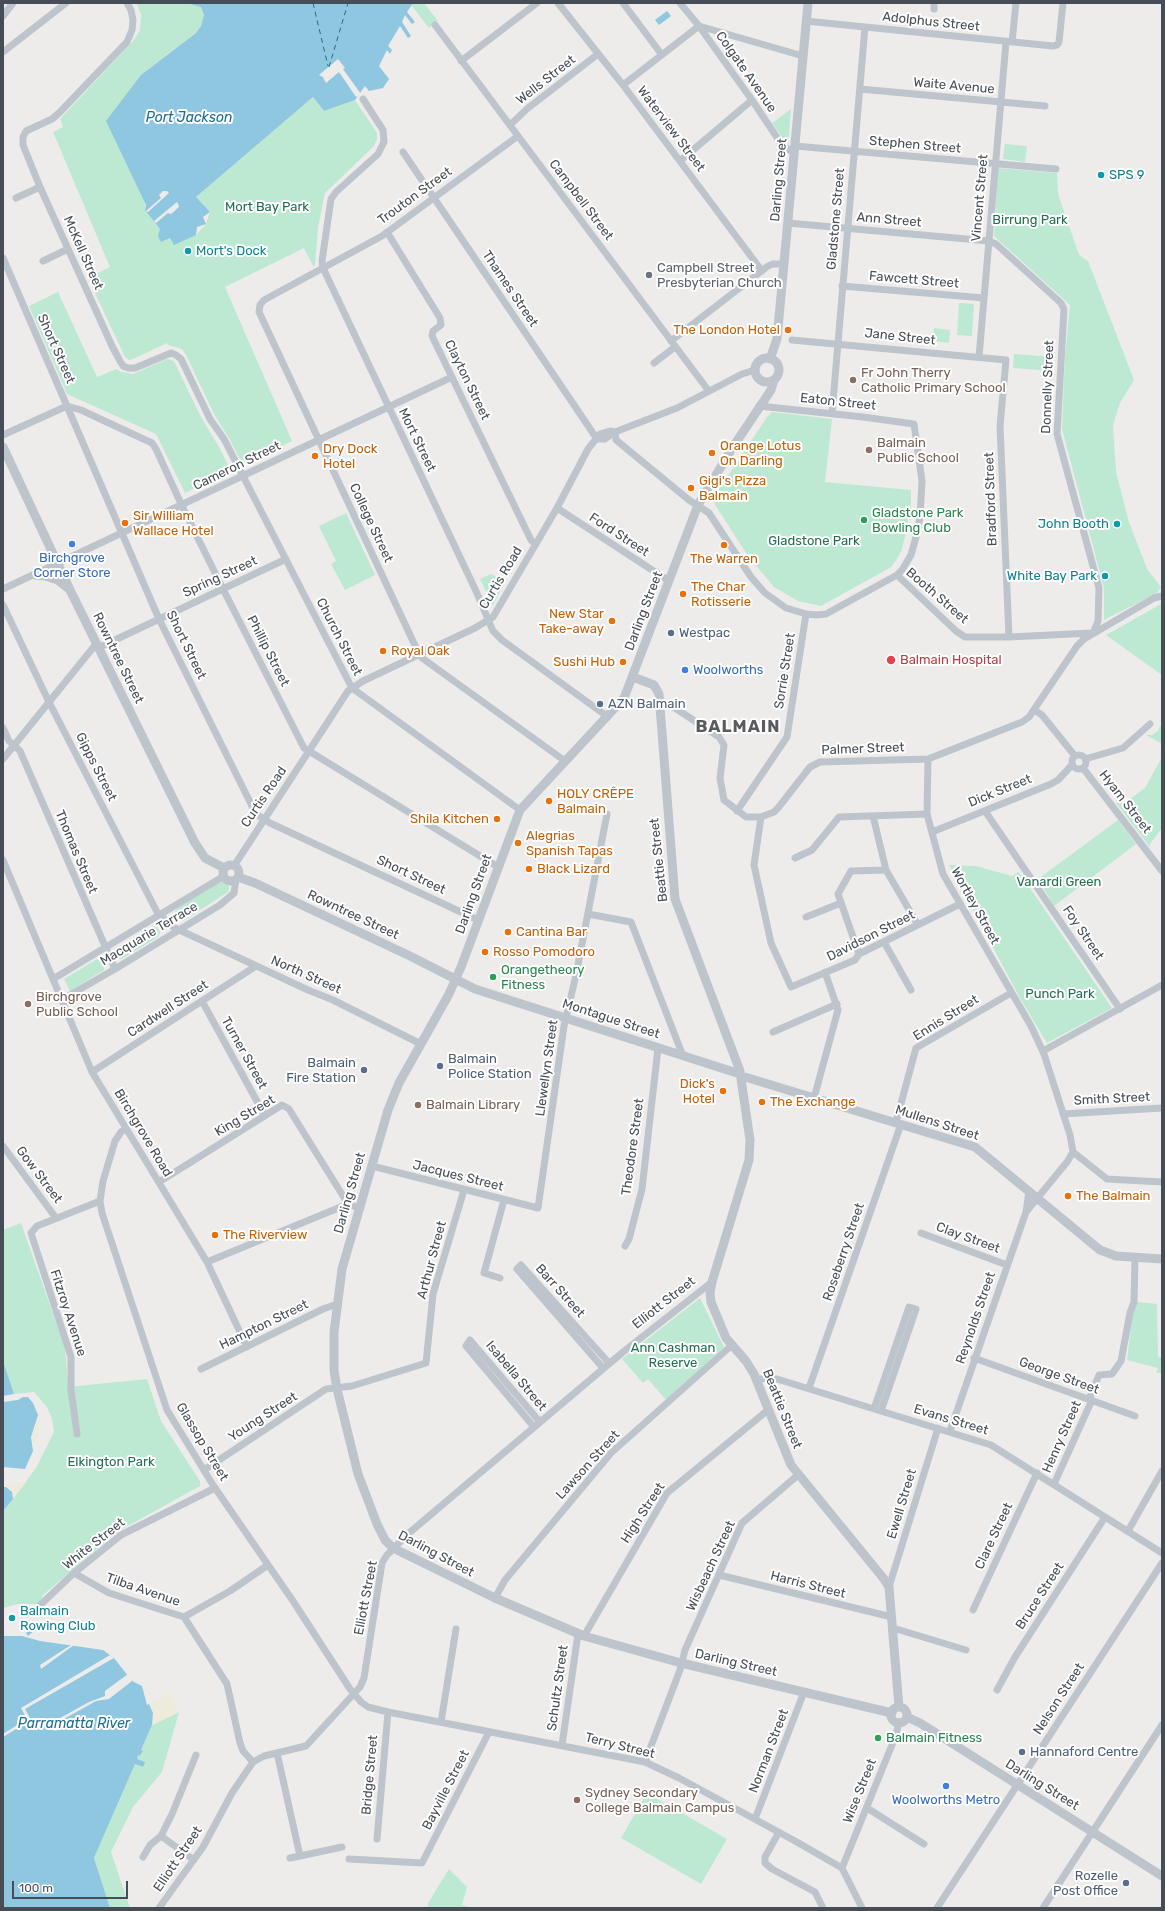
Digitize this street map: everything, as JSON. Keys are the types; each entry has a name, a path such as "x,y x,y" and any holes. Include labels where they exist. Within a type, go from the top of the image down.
{"street":[{"path":"3,16 14,3"},
{"path":"3,52 66,3"},
{"name":"McKell Street","path":"127,3 131,10 133,23 127,42 59,113 52,119 26,131 23,137 23,145 68,249 112,346 123,366 135,368 171,353 181,359 210,419 224,439 243,477"},
{"path":"461,61 536,3"},
{"name":"Waterview Street","path":"558,3 623,86 762,270"},
{"path":"623,3 662,55"},
{"name":"Colgate Avenue","path":"680,3 699,26 780,142 789,150 794,149"},
{"name":"Darling Street","path":"770,359 777,339 808,3"},
{"name":"Vincent Street","path":"979,357 1000,102 1016,3"},
{"name":"Adolphus Street","path":"806,21 1053,46 1057,45 1059,42 1062,3"},
{"name":"Campbell Street","path":"435,25 708,390"},
{"path":"623,86 699,26 803,56"},
{"name":"Gladstone Street","path":"832,413 865,27"},
{"name":"Wells Street","path":"510,125 528,108 598,54"},
{"name":"Waite Avenue","path":"860,89 1045,106"},
{"name":"Mort Street","path":"363,99 383,130 385,137 382,150 336,192 331,199 322,261 323,268 493,631 502,640 608,717"},
{"path":"680,161 752,100"},
{"name":"Trouton Street","path":"323,268 387,232 518,136"},
{"name":"Stephen Street","path":"794,149 854,151 1056,169"},
{"name":"Thames Street","path":"403,152 597,439"},
{"path":"16,198 40,186"},
{"name":"Ann Street","path":"788,224 989,241"},
{"name":"Clayton Street","path":"387,232 440,318 441,325 433,331 432,336 531,540 535,544"},
{"name":"Donnelly Street","path":"989,241 996,244 1061,303 1064,309 1057,434 1099,588 1098,621 1092,633"},
{"path":"42,261 68,249"},
{"name":"Short Street","path":"3,258 159,619 256,814 263,819 478,920"},
{"path":"654,364 673,344 762,270 773,264 784,264"},
{"name":"College Street","path":"323,268 264,300 259,308 260,317 419,654 422,658 565,761"},
{"name":"Fawcett Street","path":"842,286 984,298"},
{"name":"Jane Street","path":"792,340 1006,360"},
{"path":"766,358 770,359 778,366 778,374 774,380 763,382 757,376 755,370 759,362 766,358"},
{"name":"Bradford Street","path":"1006,360 1000,426 1009,637"},
{"name":"Curtis Road","path":"234,866 344,696 352,688 489,620 498,610 557,508 588,448 600,434 610,431 614,432 677,408 708,390 742,374 755,370"},
{"name":"Cameron Street","path":"3,589 123,534 319,441 388,406 452,377"},
{"name":"Darling Street","path":"774,380 771,390 759,406 698,505 624,698 608,717 520,810 456,979 393,1095 342,1269 337,1304 333,1355 337,1389 361,1482 382,1535 392,1548 495,1598 581,1635 681,1663 892,1713"},
{"name":"Darling Street","path":"759,406 763,393 763,382"},
{"path":"3,435 67,406"},
{"name":"Phillip Street","path":"67,406 81,410 152,443 300,742 309,751 498,867"},
{"name":"Eaton Street","path":"759,406 832,413 914,424 922,481 920,517 911,555 902,570 897,575"},
{"name":"Booth Street","path":"614,432 616,440 689,500 709,513 741,564 765,593 786,608 806,614 817,616 826,614 897,575 956,631 965,637 1009,637 1092,633 1154,598 1162,596"},
{"name":"Rowntree Street","path":"3,447 97,646 195,843 205,858 224,872"},
{"name":"Church Street","path":"243,477 352,688 520,810"},
{"name":"Ford Street","path":"557,508 669,581"},
{"name":"Spring Street","path":"3,759 97,646 159,619 286,559"},
{"path":"33,576 52,579 70,590"},
{"name":"Gipps Street","path":"3,605 49,702 157,912 173,926 180,929"},
{"name":"Sorrie Street","path":"737,812 787,737 806,614"},
{"name":"Palmer Street","path":"761,816 774,812 810,767 820,762 928,759 1022,722 1028,718 1034,710 1077,646 1092,633"},
{"name":"Beattie Street","path":"632,677 654,684 657,688 660,701 675,899 741,1075 750,1140 750,1160 712,1282 710,1293 711,1302 723,1332 750,1367 757,1380 789,1460 798,1475 880,1574 889,1587"},
{"path":"660,701 669,704 711,731 722,741 724,751 720,778 722,795 727,804 746,817 761,816"},
{"path":"1034,710 1042,715 1075,756"},
{"path":"1075,756 1082,756 1085,759 1123,748 1150,724"},
{"name":"Thomas Street","path":"3,728 9,741 20,751 104,948 115,969"},
{"path":"1075,756 1072,760 1072,765 1077,769 1083,768 1086,764 1085,759"},
{"name":"Wortley Street","path":"928,759 927,814 942,874 1031,1026 1043,1051"},
{"name":"Dick Street","path":"932,832 1058,780 1072,765"},
{"name":"Hyam Street","path":"1083,768 1162,871"},
{"name":"Foy Street","path":"985,811 1120,1009"},
{"name":"Llewellyn Street","path":"538,1208 566,1018 607,814"},
{"path":"795,858 812,850 839,817 927,814"},
{"name":"Davidson Street","path":"761,816 754,865 771,943 791,987 855,960 859,954 960,904"},
{"path":"873,816 886,870 918,925"},
{"name":"Birchgrove Road","path":"3,860 53,979 63,999 92,1072 207,1262 247,1346"},
{"path":"228,865 234,866 238,870 237,878 229,881 224,872 228,865"},
{"path":"859,954 838,894 851,871 886,870"},
{"name":"Macquarie Terrace","path":"53,979 161,914 224,872"},
{"name":"Rowntree Street","path":"237,878 288,898 456,979"},
{"name":"Macquarie Terrace","path":"63,999 220,905 234,893 237,878"},
{"path":"806,917 841,903"},
{"path":"588,914 631,922 683,1056"},
{"name":"North Street","path":"180,929 256,966 333,1000 421,1044"},
{"path":"884,942 911,990"},
{"name":"Cardwell Street","path":"92,1072 256,966"},
{"path":"814,1098 837,1016 837,1004 826,972"},
{"name":"Montague Street","path":"456,979 475,989 741,1075"},
{"path":"1162,985 1043,1051 1074,1152 1107,1179 1162,1182"},
{"name":"Ennis Street","path":"898,1123 916,1048 1011,993"},
{"name":"Turner Street","path":"202,1001 265,1116"},
{"path":"773,1032 837,1004"},
{"name":"Theodore Street","path":"625,1246 629,1239 642,1189 658,1048"},
{"name":"Mullens Street","path":"741,1075 975,1147 1100,1250 1116,1256 1162,1259"},
{"name":"King Street","path":"158,1182 282,1105 289,1109 348,1204"},
{"name":"Smith Street","path":"1063,1114 1162,1108"},
{"name":"Roseberry Street","path":"809,1388 898,1123"},
{"name":"Glassop Street","path":"126,1128 121,1132 115,1141 103,1181 100,1201 102,1213 167,1410 215,1488 355,1694"},
{"name":"Gow Street","path":"3,1146 56,1218"},
{"name":"Reynolds Street","path":"1026,1212 1068,1162 1074,1152"},
{"name":"Jacques Street","path":"372,1166 538,1208"},
{"name":"Arthur Street","path":"337,1389 426,1363 434,1294 464,1190"},
{"name":"Reynolds Street","path":"950,1431 974,1358 1026,1212 1029,1191"},
{"path":"500,1278 484,1273 504,1200"},
{"path":"56,1218 100,1201"},
{"path":"207,1262 348,1204 360,1208"},
{"name":"Fitzroy Avenue","path":"56,1218 36,1226 32,1230 32,1239 72,1362 71,1390 78,1434"},
{"name":"Clay Street","path":"921,1233 1007,1265"},
{"name":"Henry Street","path":"1054,1484 1090,1400 1099,1375 1112,1374 1121,1361 1130,1313 1134,1302 1135,1258"},
{"name":"Elliott Street","path":"159,1908 194,1860 213,1830 232,1793 253,1762 264,1756 306,1746 360,1688 364,1678 382,1563 392,1548 609,1363 712,1282"},
{"name":"Barr Street","path":"540,1291 565,1319 609,1363"},
{"name":"Hampton Street","path":"201,1369 323,1308 337,1304"},
{"path":"878,1410 896,1356 909,1307 916,1309 896,1356"},
{"name":"Barr Street","path":"565,1319 603,1368"},
{"name":"Lawson Street","path":"495,1598 504,1580 611,1453 732,1345"},
{"name":"George Street","path":"974,1358 1135,1416"},
{"name":"Isabella Street","path":"491,1370 537,1425"},
{"name":"Evans Street","path":"757,1380 769,1377 991,1444 1162,1553"},
{"name":"Young Street","path":"204,1470 326,1389 337,1389"},
{"name":"High Street","path":"581,1635 668,1493 768,1410"},
{"name":"Ewell Street","path":"889,1587 938,1428"},
{"path":"1128,1531 1162,1471"},
{"name":"Clare Street","path":"973,1610 1037,1473"},
{"name":"Wisbeach Street","path":"645,1762 685,1650 742,1523 798,1475"},
{"name":"White Street","path":"37,1608 74,1573 121,1535 215,1488"},
{"name":"Bruce Street","path":"997,1690 1015,1657 1105,1516"},
{"name":"Nelson Street","path":"937,1908 1162,1563"},
{"path":"253,1762 243,1751 240,1743 230,1692 223,1677 184,1617 230,1591 268,1565"},
{"name":"Tilba Avenue","path":"74,1573 109,1593 184,1617"},
{"name":"Harris Street","path":"719,1575 892,1617"},
{"path":"889,1587 899,1707"},
{"path":"893,1628 966,1650"},
{"path":"441,1722 456,1629"},
{"name":"Schultz Street","path":"562,1745 581,1635"},
{"name":"Norman Street","path":"755,1819 804,1692"},
{"name":"Terry Street","path":"355,1694 368,1707 388,1712 645,1762 679,1778 842,1868"},
{"path":"899,1707 905,1710 903,1720 893,1720 892,1713 894,1709 899,1707"},
{"name":"Bridge Street","path":"377,1839 388,1712"},
{"name":"Darling Street","path":"903,1720 920,1723 1162,1876"},
{"name":"Wise Street","path":"842,1868 903,1720"},
{"path":"1044,1908 1162,1725"},
{"name":"Bayville Street","path":"349,1859 422,1863 489,1732"},
{"path":"277,1753 300,1856"},
{"path":"143,1856 150,1845 160,1836 172,1814 196,1755"},
{"path":"866,1808 924,1844"},
{"path":"778,1832 765,1857 765,1863 815,1892 823,1908"},
{"path":"160,1836 194,1860"},
{"path":"290,1858 342,1847"},
{"path":"842,1868 862,1908"}],"green space":[{"name":"Mort Bay Park","path":"136,3 186,3 201,7 204,15 201,26 196,33 141,75 145,210 160,229 161,242 170,237 196,235 206,224 210,212 196,197 313,97 324,111 355,100 377,133 377,139 374,146 325,193 318,227 315,266 313,266 304,248 225,287 292,441 243,465 214,414 182,349 168,345 167,343 133,359 129,360 125,357 88,278 110,267 53,132 63,127 60,119 133,41 140,30 141,14"},
{"path":"413,3 424,3 438,21 429,28 411,5"},
{"path":"791,109 788,145 772,123"},
{"path":"1005,144 1027,146 1025,162 1003,159"},
{"name":"Birrung Park","path":"998,168 1057,173 1058,194 1079,255 1088,261 1134,380 1120,403 1113,425 1116,472 1129,522 1147,569 1161,587 1157,593 1104,620 1104,588 1062,429 1065,356 1070,305 994,236"},
{"path":"58,292 97,377 117,369 121,372 133,374 167,359 174,361 201,417 231,471 185,493 156,434 67,394 29,306"},
{"path":"959,303 974,304 972,336 957,335"},
{"path":"934,328 950,330 949,343 933,341"},
{"path":"1014,354 1053,357 1052,371 1013,368"},
{"name":"Gladstone Park","path":"772,412 832,419 825,482 911,490 911,505 902,549 891,567 821,606 798,601 774,587 748,556 714,503 714,497 767,417"},
{"path":"346,513 375,575 345,590 331,564 336,561 319,526"},
{"path":"491,574 505,582 493,605 480,579"},
{"path":"1161,604 1162,606 1162,675 1106,635"},
{"path":"1160,726 1162,728 1162,744 1146,735 1152,735 1158,731"},
{"path":"1162,757 1162,828 1150,844 1150,847 1116,803 1126,802 1145,788"},
{"name":"Vanardi Green","path":"1118,820 1136,844 1054,906 1038,879"},
{"name":"Punch Park","path":"949,865 976,866 1012,876 1019,872 1112,1008 1047,1043 1020,998"},
{"path":"221,880 227,882 229,888 228,892 183,921 177,919 174,915 176,909"},
{"path":"156,926 160,932 158,937 122,959 116,958 114,955 116,948"},
{"path":"97,959 104,963 104,970 70,991 64,979"},
{"name":"Elkington Park","path":"21,1223 64,1345 68,1387 147,1379 161,1421 200,1481 200,1486 117,1532 43,1595 39,1604 18,1604 3,1608 3,1511 36,1468 54,1432 52,1419 47,1407 34,1392 14,1394 3,1361 3,1230"},
{"name":"Ann Cashman Reserve","path":"700,1298 724,1347 666,1400 648,1379 643,1383 622,1359"},
{"path":"1137,1302 1157,1304 1158,1357 1162,1358 1162,1373 1156,1373 1158,1368 1127,1360 1133,1311"},
{"path":"179,1712 162,1772 133,1807 111,1852 130,1908 110,1908 94,1858 135,1764 142,1767 136,1759 138,1755 141,1756 143,1751 141,1750 152,1725"},
{"path":"647,1793 727,1839 701,1884 621,1838"},
{"path":"449,1869 467,1887 462,1905 472,1908 428,1908 428,1903"}],"sand":[{"path":"38,1415 40,1430 33,1449 31,1437"},
{"path":"27,1481 13,1499 12,1492 6,1487 5,1484"},
{"path":"169,1692 179,1712 152,1725 153,1713 149,1704"}],"water":[{"name":"Port Jackson","path":"186,3 413,3 407,12 415,22 412,24 405,15 402,22 411,36 408,38 400,26 388,46 392,50 390,54 387,50 379,66 389,79 383,88 369,91 365,86 355,100 324,111 313,97 196,197 210,212 203,217 206,224 197,227 196,235 174,245 170,238 161,242 158,236 160,229 145,210 146,205 106,121 141,75 196,33 201,26 204,15 201,7"},
{"path":"667,11 671,16 659,25 655,20"},
{"path":"3,1361 14,1394 3,1396"},
{"path":"23,1397 28,1397 33,1403 38,1415 31,1437 33,1451 25,1469 3,1467 3,1402 18,1400"},
{"path":"3,1487 6,1487 12,1492 13,1499 3,1511"},
{"path":"36,1623 41,1625 28,1636 26,1633"},
{"name":"Parramatta River","path":"3,1636 22,1636 40,1641 103,1650 114,1658 132,1681 142,1686 147,1705 149,1704 153,1713 152,1725 141,1750 143,1751 140,1756 138,1755 137,1759 145,1762 143,1767 135,1764 94,1858 110,1908 3,1908"}],"pier":[{"path":"338,59 345,68 343,69 361,94 356,97 339,72 326,83 323,77 319,75"},
{"path":"163,191 167,191 169,193 148,212 146,211 161,198 159,195"},
{"path":"177,202 179,206 178,208 171,214 168,213 156,223 154,221"},
{"path":"71,1645 74,1645 41,1669 40,1665"},
{"path":"110,1655 114,1658 25,1709 31,1720 3,1737 3,1734 27,1719 21,1708"},
{"path":"128,1674 132,1681 109,1699 96,1701 55,1724 58,1730 54,1731 51,1723 89,1702 105,1696 105,1691"}],"ferry route":[{"path":"313,3 328,66"},
{"path":"329,67 348,3"}],"place":[{"name":"SPS 9","path":"1101,175"},
{"name":"Mort's Dock","path":"188,251"},
{"name":"Campbell Street Presbyterian Church","path":"649,275"},
{"name":"The London Hotel","path":"788,330"},
{"name":"Fr John Therry Catholic Primary School","path":"853,380"},
{"name":"Balmain Public School","path":"869,450"},
{"name":"Orange Lotus On Darling","path":"712,453"},
{"name":"Dry Dock Hotel","path":"315,456"},
{"name":"Gigi's Pizza Balmain","path":"691,488"},
{"name":"Gladstone Park Bowling Club","path":"864,520"},
{"name":"Sir William Wallace Hotel","path":"125,523"},
{"name":"John Booth","path":"1117,524"},
{"name":"Birchgrove Corner Store","path":"72,544"},
{"name":"The Warren","path":"724,545"},
{"name":"White Bay Park","path":"1105,576"},
{"name":"The Char Rotisserie","path":"683,594"},
{"name":"New Star Take-away","path":"612,621"},
{"name":"Westpac","path":"671,633"},
{"name":"Royal Oak","path":"383,651"},
{"name":"Balmain Hospital","path":"891,660"},
{"name":"Sushi Hub","path":"623,662"},
{"name":"Woolworths","path":"685,670"},
{"name":"AZN Balmain","path":"600,704"},
{"name":"HOLY CRÊPE Balmain","path":"549,801"},
{"name":"Shila Kitchen","path":"497,819"},
{"name":"Alegrias Spanish Tapas","path":"518,843"},
{"name":"Black Lizard","path":"529,869"},
{"name":"Cantina Bar","path":"508,932"},
{"name":"Rosso Pomodoro","path":"485,952"},
{"name":"Orangetheory Fitness","path":"493,977"},
{"name":"Birchgrove Public School","path":"28,1004"},
{"name":"Balmain Police Station","path":"440,1066"},
{"name":"Balmain Fire Station","path":"364,1070"},
{"name":"Dick's Hotel","path":"723,1091"},
{"name":"The Exchange","path":"762,1102"},
{"name":"Balmain Library","path":"418,1105"},
{"name":"The Balmain","path":"1068,1196"},
{"name":"The Riverview","path":"215,1235"},
{"name":"Balmain Rowing Club","path":"12,1618"},
{"name":"Balmain Fitness","path":"878,1738"},
{"name":"Hannaford Centre","path":"1022,1752"},
{"name":"Woolworths Metro","path":"946,1786"},
{"name":"Sydney Secondary College Balmain Campus","path":"577,1800"},
{"name":"Rozelle Post Office","path":"1126,1883"}],"district":[{"name":"BALMAIN","path":"738,727"}]}
